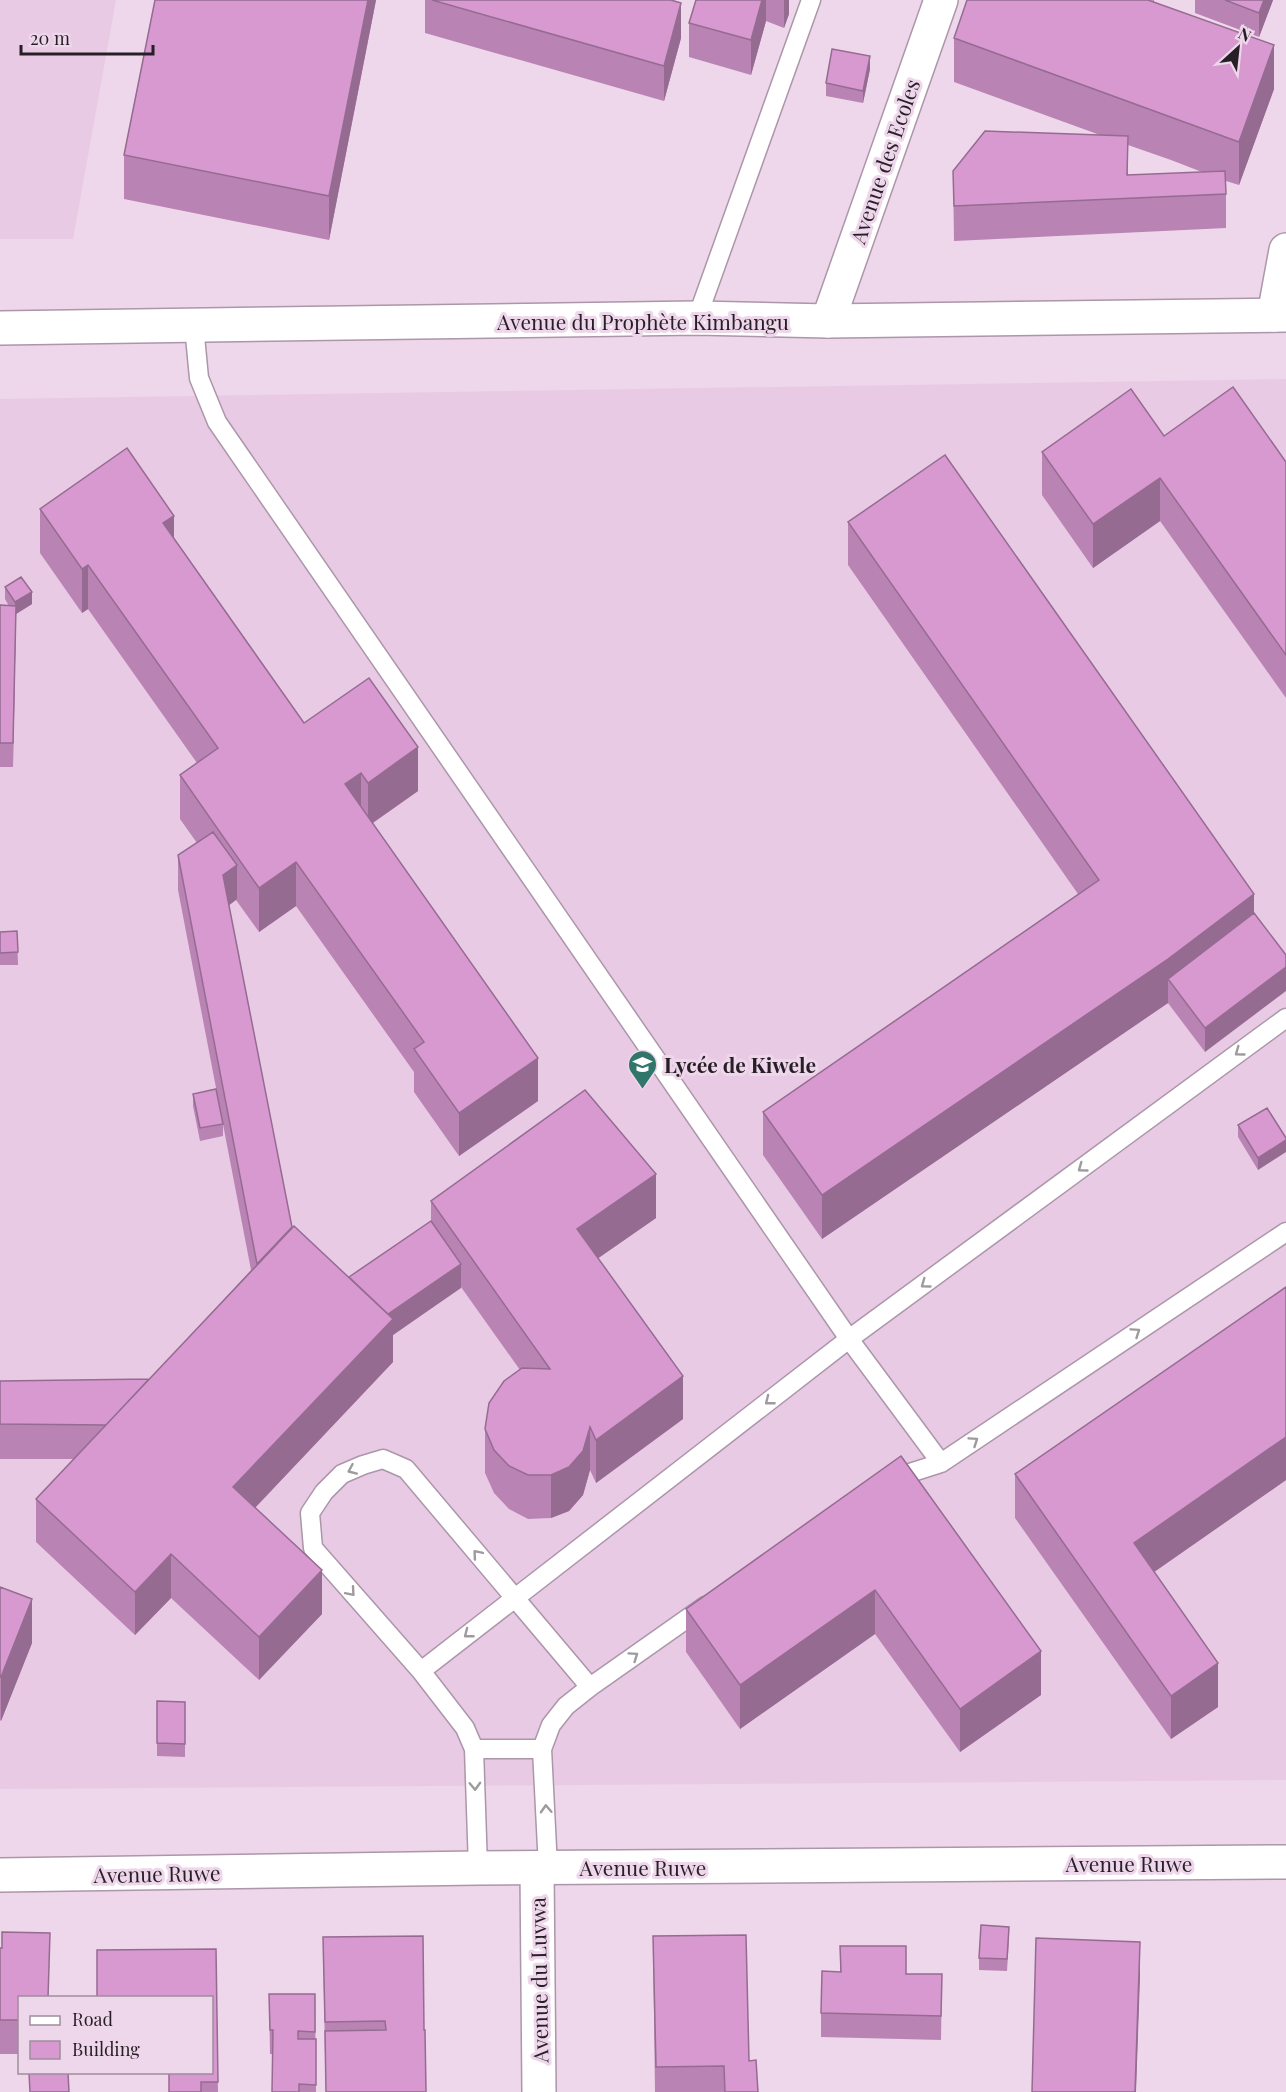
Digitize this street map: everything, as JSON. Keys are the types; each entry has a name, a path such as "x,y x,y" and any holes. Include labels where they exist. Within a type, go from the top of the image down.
{"street":[{"name":"Avenue des Ecoles","path":"828,321 941,0"},
{"path":"1280,315 1286,250"},
{"name":"Avenue du Prophète Kimbangu","path":"0,328 697,318 828,321 1280,315"},
{"name":"Avenue Ruwe","path":"0,1875 478,1868 1286,1862"},
{"name":"Avenue du Luvwa","path":"539,2092 542,1868"}],"lane":[{"path":"697,318 811,0"},
{"path":"194,326 199,378 217,422 849,1339 941,1463"},
{"path":"421,1671 849,1339 1286,1018"},
{"path":"876,1486 895,1477 941,1463 1286,1232"},
{"path":"478,1868 474,1749 465,1728 421,1671 313,1548 310,1513 324,1492 342,1474 383,1459 406,1469 590,1687"},
{"path":"542,1868 542,1749 551,1725 566,1706 590,1687 724,1593"},
{"path":"474,1749 542,1749"}],"shaded area":[{"path":"0,0 116,0 73,239 0,239"},
{"name":"Lycée de Kiwele","path":"1286,379 1286,1780 0,1789 0,399"}],"building":[{"path":"155,0 368,0 329,196 124,155"},
{"path":"432,0 671,0 681,3 664,66"},
{"path":"696,0 762,0 751,40 689,23"},
{"path":"967,0 1148,0 1274,45 1239,142 954,38"},
{"path":"1225,0 1264,0 1259,13"},
{"path":"832,49 870,56 863,91 826,83"},
{"path":"985,131 1128,136 1127,175 1225,171 1226,194 954,206 953,171"},
{"path":"1233,387 1286,462 1286,655 1160,478 1093,524 1042,452 1131,389 1164,436"},
{"path":"127,448 174,516 163,523 304,723 369,678 418,747 368,783 361,773 345,784 538,1058 459,1113 414,1049 424,1042 296,862 259,888 180,775 218,748 88,565 82,569 40,509"},
{"path":"945,455 1254,894 1168,959 822,1195 763,1112 1099,880 848,522"},
{"path":"21,577 32,592 15,602 5,587"},
{"path":"0,605 16,606 13,743 0,743"},
{"path":"213,832 237,865 223,875 292,1227 257,1264 178,855"},
{"path":"1254,913 1286,955 1286,967 1205,1028 1168,979"},
{"path":"17,931 18,952 0,953 0,932"},
{"path":"216,1089 223,1124 200,1128 193,1094"},
{"path":"585,1090 656,1174 577,1229 683,1376 596,1440 590,1427 583,1451 569,1467 551,1475 528,1475 509,1466 494,1450 485,1429 489,1403 504,1381 522,1368 550,1369 431,1201"},
{"path":"1267,1108 1286,1140 1258,1158 1238,1125"},
{"path":"431,1221 461,1264 388,1314 349,1277"},
{"path":"294,1226 393,1319 233,1487 322,1570 259,1637 171,1554 135,1592 36,1499"},
{"path":"1286,1287 1286,1437 1134,1543 1218,1663 1171,1696 1015,1474"},
{"path":"149,1379 106,1425 0,1424 0,1381"},
{"path":"901,1456 1041,1651 960,1709 875,1590 740,1685 686,1609"},
{"path":"0,1587 32,1599 1,1677 0,1677"},
{"path":"157,1701 185,1702 185,1744 157,1743"},
{"path":"981,1925 1009,1927 1007,1959 979,1958"},
{"path":"2,1932 50,1933 48,1996 18,1996 18,2020 0,2020 0,1948 2,1948"},
{"path":"746,1935 749,2061 756,2060 758,2092 725,2092 724,2066 656,2067 653,1936"},
{"path":"423,1936 426,2092 326,2092 325,2031 386,2030 385,2021 325,2022 323,1937"},
{"path":"1036,1938 1140,1942 1135,2092 1032,2092"},
{"path":"840,1946 906,1946 906,1974 942,1974 941,2016 821,2013 822,1971 841,1972"},
{"path":"216,1949 218,2082 201,2082 201,2092 169,2092 169,2074 213,2074 213,1996 97,1996 97,1950"},
{"path":"269,1994 315,1994 315,2032 298,2031 298,2039 316,2039 316,2085 299,2084 299,2092 272,2092 273,2030 270,2030"},
{"path":"29,2074 68,2074 69,2092 30,2092"}],"place":[{"name":"Lycée de Kiwele","path":"643,1090"}]}
